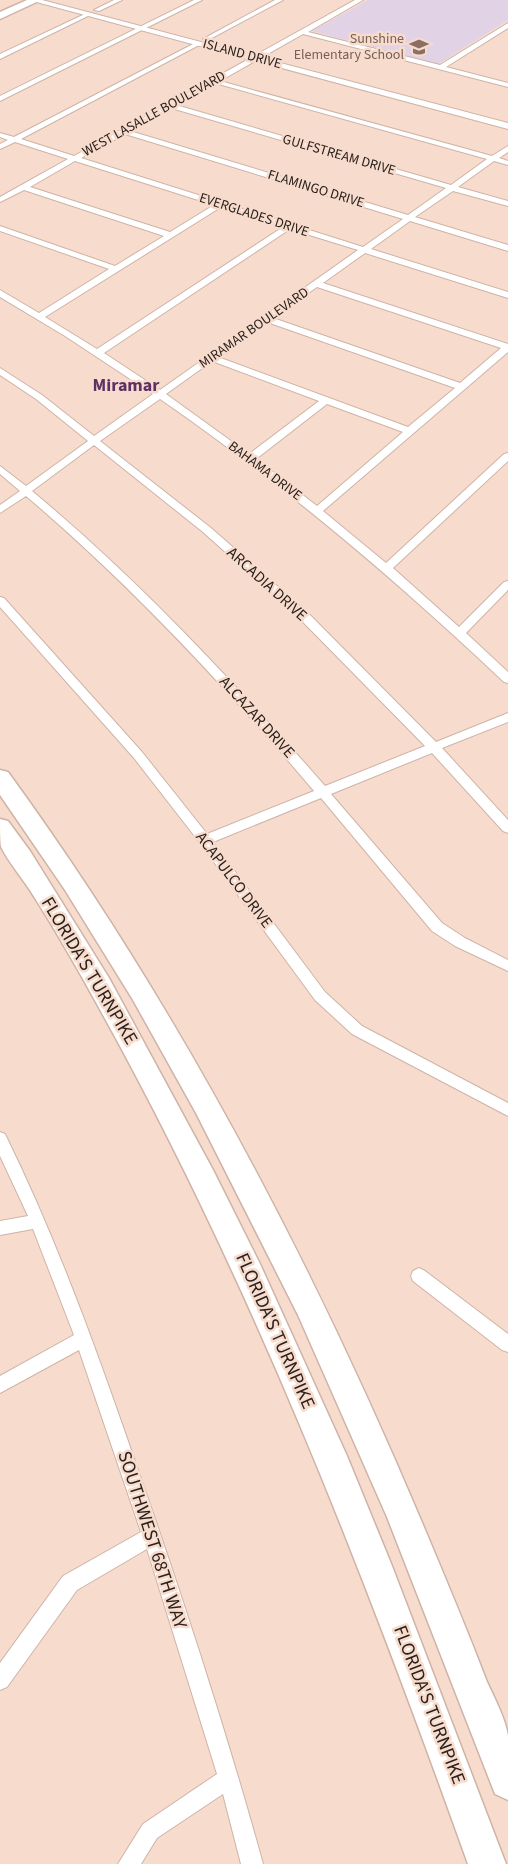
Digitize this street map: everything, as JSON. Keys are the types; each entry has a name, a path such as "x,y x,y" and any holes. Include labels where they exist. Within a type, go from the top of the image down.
{"highway":[{"name":"FLORIDA'S TURNPIKE","path":"0,778 85,901 147,1002 192,1080 256,1201 333,1356 364,1427 508,1781"},
{"name":"FLORIDA'S TURNPIKE","path":"0,827 108,999 182,1135 246,1266 291,1364 354,1513 422,1682 487,1864"}],"main road":[{"path":"0,11 24,0"},
{"path":"0,16 35,0"}],"street":[{"name":"ISLAND DRIVE","path":"35,0 93,12 508,119"},
{"name":"ISLAND DRIVE","path":"58,0 93,12"},
{"path":"0,57 119,0"},
{"path":"0,99 198,0"},
{"path":"0,147 280,0"},
{"name":"WEST LASALLE BOULEVARD","path":"0,200 360,0"},
{"path":"440,68 508,25"},
{"path":"302,32 440,68 507,83"},
{"name":"ISLAND DRIVE","path":"259,56 508,126"},
{"path":"214,81 508,163"},
{"name":"GULFSTREAM DRIVE","path":"171,106 508,204"},
{"name":"FLAMINGO DRIVE","path":"124,131 508,248"},
{"name":"EVERGLADES DRIVE","path":"0,134 508,295"},
{"name":"MIRAMAR BOULEVARD","path":"0,510 94,440 508,148"},
{"path":"23,187 170,236"},
{"path":"40,316 221,204"},
{"path":"99,352 289,226"},
{"path":"0,228 116,269"},
{"path":"316,284 508,347"},
{"name":"BAHAMA DRIVE","path":"0,293 99,352 250,458 386,569 460,633 508,679"},
{"path":"266,319 461,387"},
{"path":"317,511 508,347"},
{"path":"212,358 409,431"},
{"name":"ARCADIA DRIVE","path":"0,371 39,397 207,530 298,611 433,746 508,828"},
{"path":"250,458 326,400"},
{"path":"386,569 508,456"},
{"name":"ALCAZAR DRIVE","path":"0,469 27,490 119,572 212,666 323,791 437,927 460,942 508,966"},
{"path":"460,633 508,584"},
{"name":"ACAPULCO DRIVE","path":"0,600 138,755 205,840 320,996 357,1030 508,1110"},
{"path":"205,840 508,717"},
{"name":"SOUTHWEST 68TH WAY","path":"0,1139 38,1221 84,1339 152,1536 229,1778 252,1864"},
{"path":"0,1228 38,1221"},
{"path":"420,1276 507,1344"},
{"path":"0,1385 84,1339"},
{"path":"0,1680 70,1583 152,1536"},
{"path":"129,1864 150,1831 229,1778"}],"shaded area":[{"name":"Sunshine Elementary School","path":"368,0 508,0 508,20 438,64 312,31"}],"place":[{"name":"Sunshine Elementary School","path":"419,47"}],"district":[{"name":"Miramar","path":"126,385"}]}
